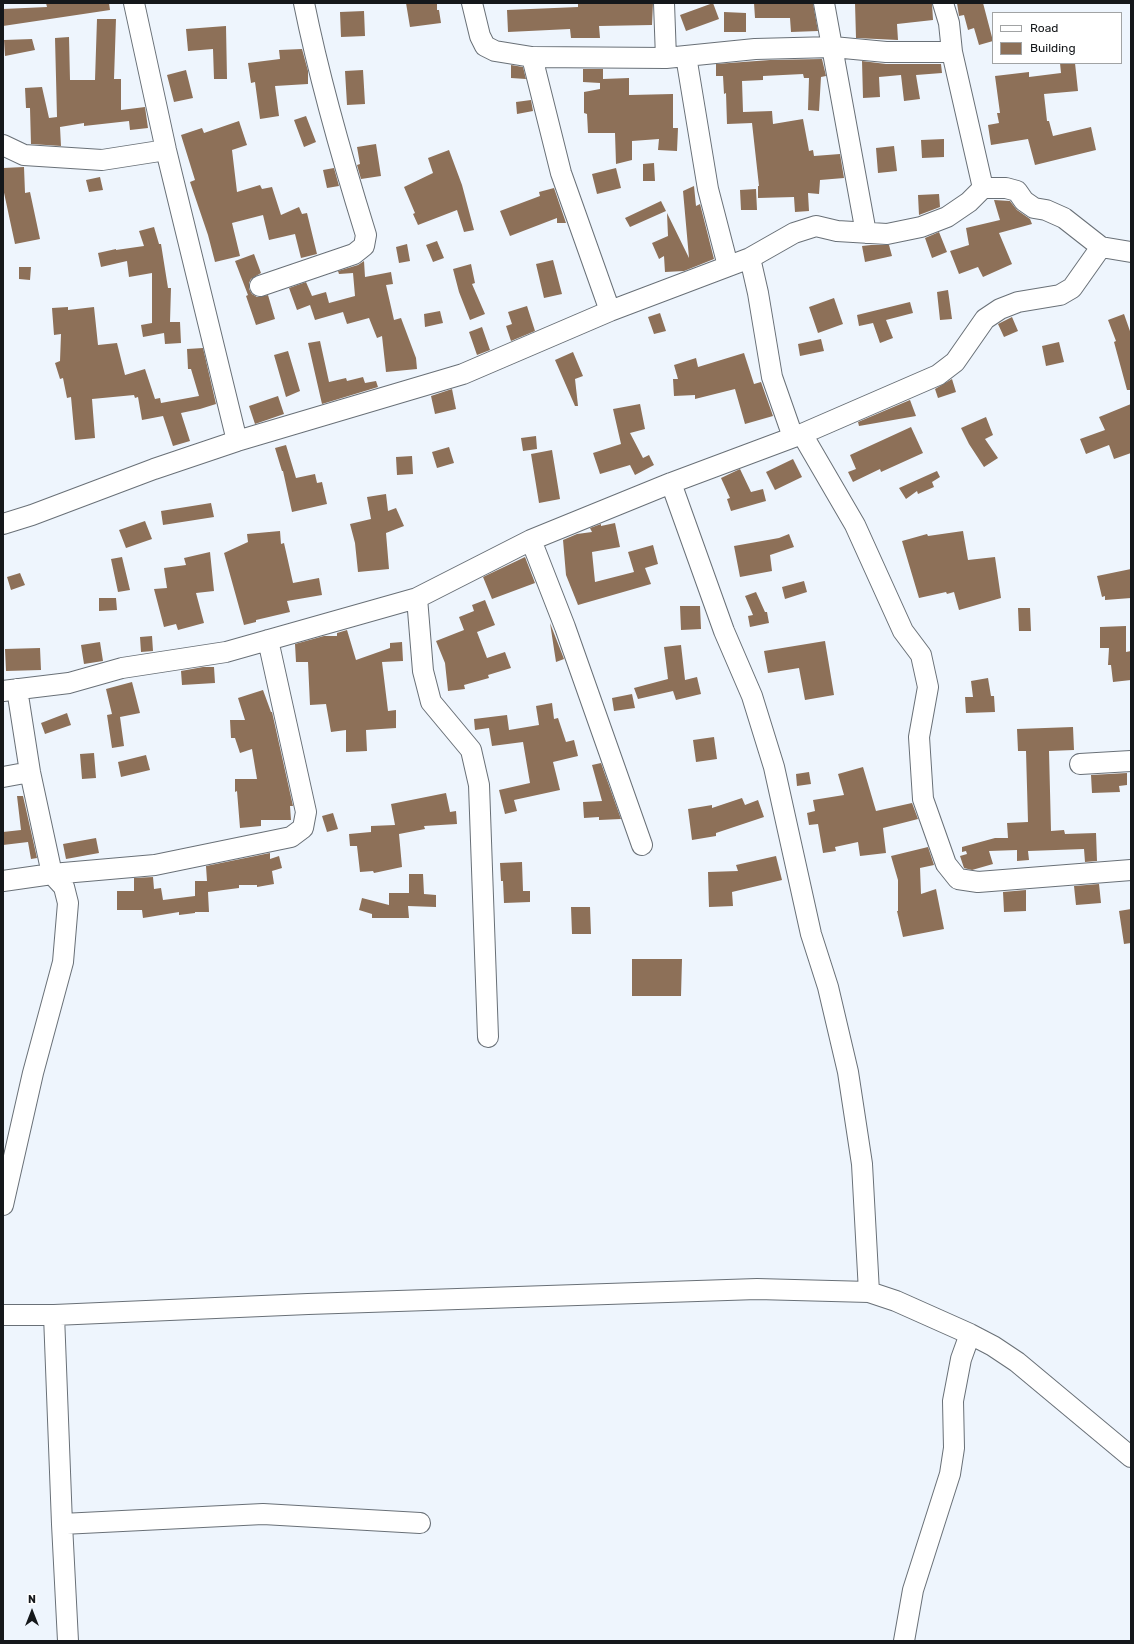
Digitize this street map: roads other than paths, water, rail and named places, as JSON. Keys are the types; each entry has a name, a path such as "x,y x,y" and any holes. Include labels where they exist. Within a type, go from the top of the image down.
{"street":[{"path":"134,3 166,150 237,441"},
{"path":"260,286 354,254 364,246 366,235 340,150 315,56 304,3"},
{"path":"472,3 480,36 485,46 495,51 532,57 666,58 755,49 833,47 886,52 952,52"},
{"path":"664,3 666,58"},
{"path":"824,3 866,233"},
{"path":"943,3 950,23 952,52 983,188"},
{"path":"686,56 708,189 728,266"},
{"path":"532,57 561,173 610,311"},
{"path":"3,145 24,155 102,160 166,150"},
{"path":"3,524 32,515 154,469 237,441 463,374 610,311 750,258 794,233 816,226 837,231 887,234 921,227 947,216 969,202 983,188 1006,188 1017,191 1024,201 1034,208 1046,210 1064,218 1101,247 1131,252"},
{"path":"3,1205 33,1072 64,962 68,903 64,886 52,874 30,772 10,690 69,684 122,668 226,652 417,598 531,540 671,483 797,436 938,375 955,362 985,319 1000,309 1018,302 1060,295 1072,288 1101,247"},
{"path":"750,258 758,293 772,377 797,436 855,525 903,631 921,655 928,687 919,736 924,799 946,864 958,879 978,882 1131,870"},
{"path":"671,483 724,631 752,696 774,767 811,934 828,987 848,1072 862,1164 869,1292"},
{"path":"531,540 565,627 642,845"},
{"path":"417,598 423,671 431,702 471,750 479,786 488,1037"},
{"path":"3,881 52,874 155,865 292,837 303,828 306,812 268,640"},
{"path":"1080,764 1131,761"},
{"path":"3,778 30,772"},
{"path":"3,1315 54,1315 316,1304 757,1289 869,1292 896,1301 970,1334 1017,1362 1131,1457"},
{"path":"54,1315 68,1641"},
{"path":"904,1641 913,1590 950,1474 954,1448 953,1401 961,1359 970,1334"},
{"path":"62,1524 263,1514 420,1523"}]}
